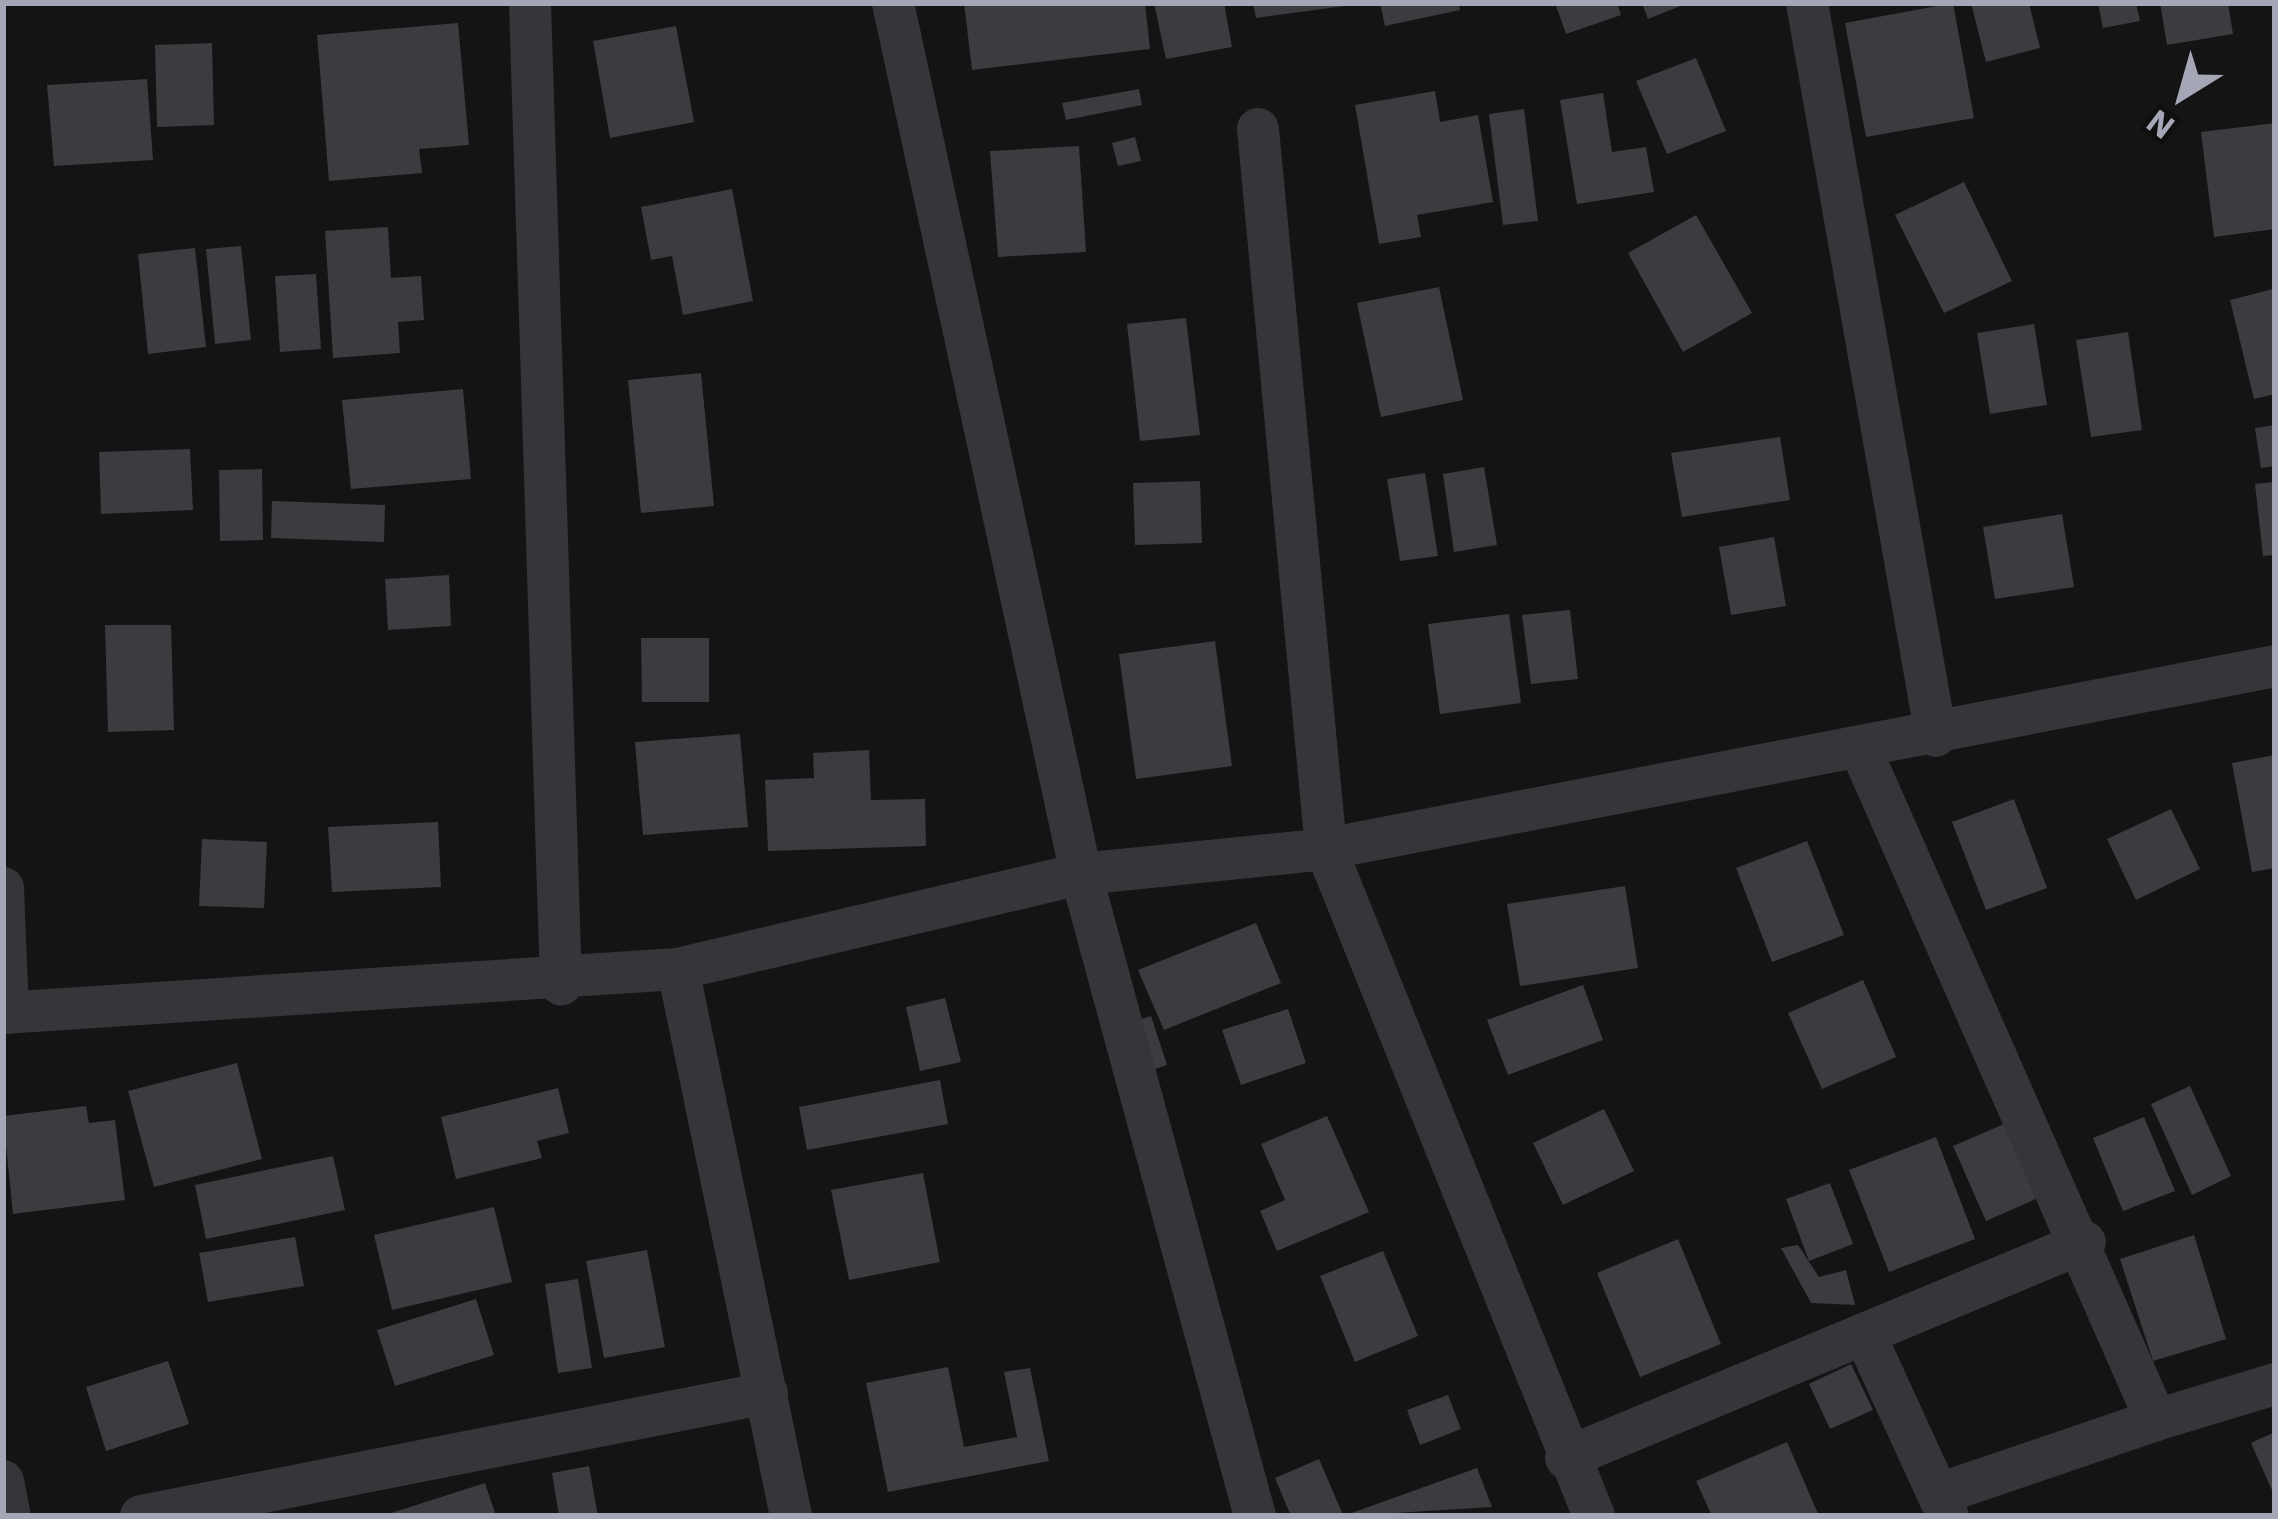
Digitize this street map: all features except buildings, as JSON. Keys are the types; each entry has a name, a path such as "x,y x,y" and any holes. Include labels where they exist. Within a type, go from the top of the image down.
{"street":[{"path":"530,3 561,985"},
{"path":"892,3 1082,874 1255,1516"},
{"path":"1807,3 1936,736"},
{"path":"1258,129 1326,849 1566,1458 1594,1516"},
{"path":"3,888 6,1013 561,985 678,969 1082,874 1326,849 1936,736 2275,667"},
{"path":"1861,750 2085,1242 2156,1420"},
{"path":"678,969 791,1516"},
{"path":"1566,1458 2085,1242"},
{"path":"1865,1335 1943,1505 2156,1420 2275,1384"},
{"path":"141,1516 767,1393"},
{"path":"3,1481 10,1516"}]}
